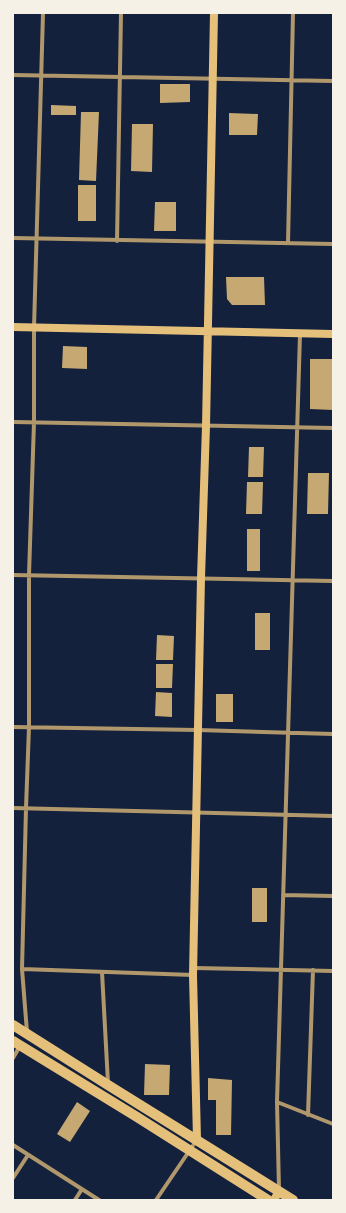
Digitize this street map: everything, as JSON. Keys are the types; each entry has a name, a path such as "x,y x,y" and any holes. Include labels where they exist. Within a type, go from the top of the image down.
{"main road":[{"path":"197,1139 194,971 196,812 206,426 214,13"},
{"path":"13,328 333,334"},
{"path":"13,1026 108,1086 197,1139 276,1196 293,1200"},
{"path":"13,1026 19,1034 17,1038 13,1038"},
{"path":"17,1043 268,1200"}],"street":[{"path":"27,1034 22,969 29,727 29,575 34,422 34,328 43,13"},
{"path":"117,241 121,13"},
{"path":"288,243 293,13"},
{"path":"13,75 333,81"},
{"path":"13,238 333,244"},
{"path":"276,1196 277,1102 300,333"},
{"path":"13,422 333,428"},
{"path":"13,575 333,581"},
{"path":"13,727 333,734"},
{"path":"13,808 333,816"},
{"path":"283,895 333,896"},
{"path":"22,969 102,972 281,970 333,971"},
{"path":"308,1115 313,970"},
{"path":"102,972 108,1086"},
{"path":"13,1058 17,1043"},
{"path":"277,1102 333,1124"},
{"path":"156,1200 197,1139"},
{"path":"13,1145 99,1200"},
{"path":"13,1178 28,1155"},
{"path":"75,1200 82,1189"}],"building":[{"path":"160,84 190,84 190,102 160,103"},
{"path":"51,105 76,106 76,115 51,115"},
{"path":"81,112 99,112 96,181 79,180"},
{"path":"229,113 258,114 257,135 229,135"},
{"path":"132,124 153,124 152,172 131,171"},
{"path":"78,185 96,185 96,221 78,221"},
{"path":"155,202 176,202 176,231 154,231"},
{"path":"226,277 264,277 265,305 232,305 227,299"},
{"path":"63,346 87,347 87,369 62,368"},
{"path":"310,359 333,359 333,410 310,409"},
{"path":"249,447 264,447 263,477 248,477"},
{"path":"308,473 329,473 328,514 307,514"},
{"path":"247,482 263,482 262,514 246,514"},
{"path":"247,529 260,529 260,571 247,571"},
{"path":"255,613 270,613 270,650 255,650"},
{"path":"157,635 174,636 173,660 156,660"},
{"path":"156,664 173,664 172,688 156,688"},
{"path":"156,692 172,693 172,717 155,716"},
{"path":"216,694 233,694 233,722 216,722"},
{"path":"252,888 267,888 267,922 252,922"},
{"path":"145,1064 170,1065 169,1095 144,1095"},
{"path":"208,1078 232,1080 231,1135 216,1135 216,1100 208,1100"},
{"path":"77,1102 90,1111 70,1142 57,1134"}]}
